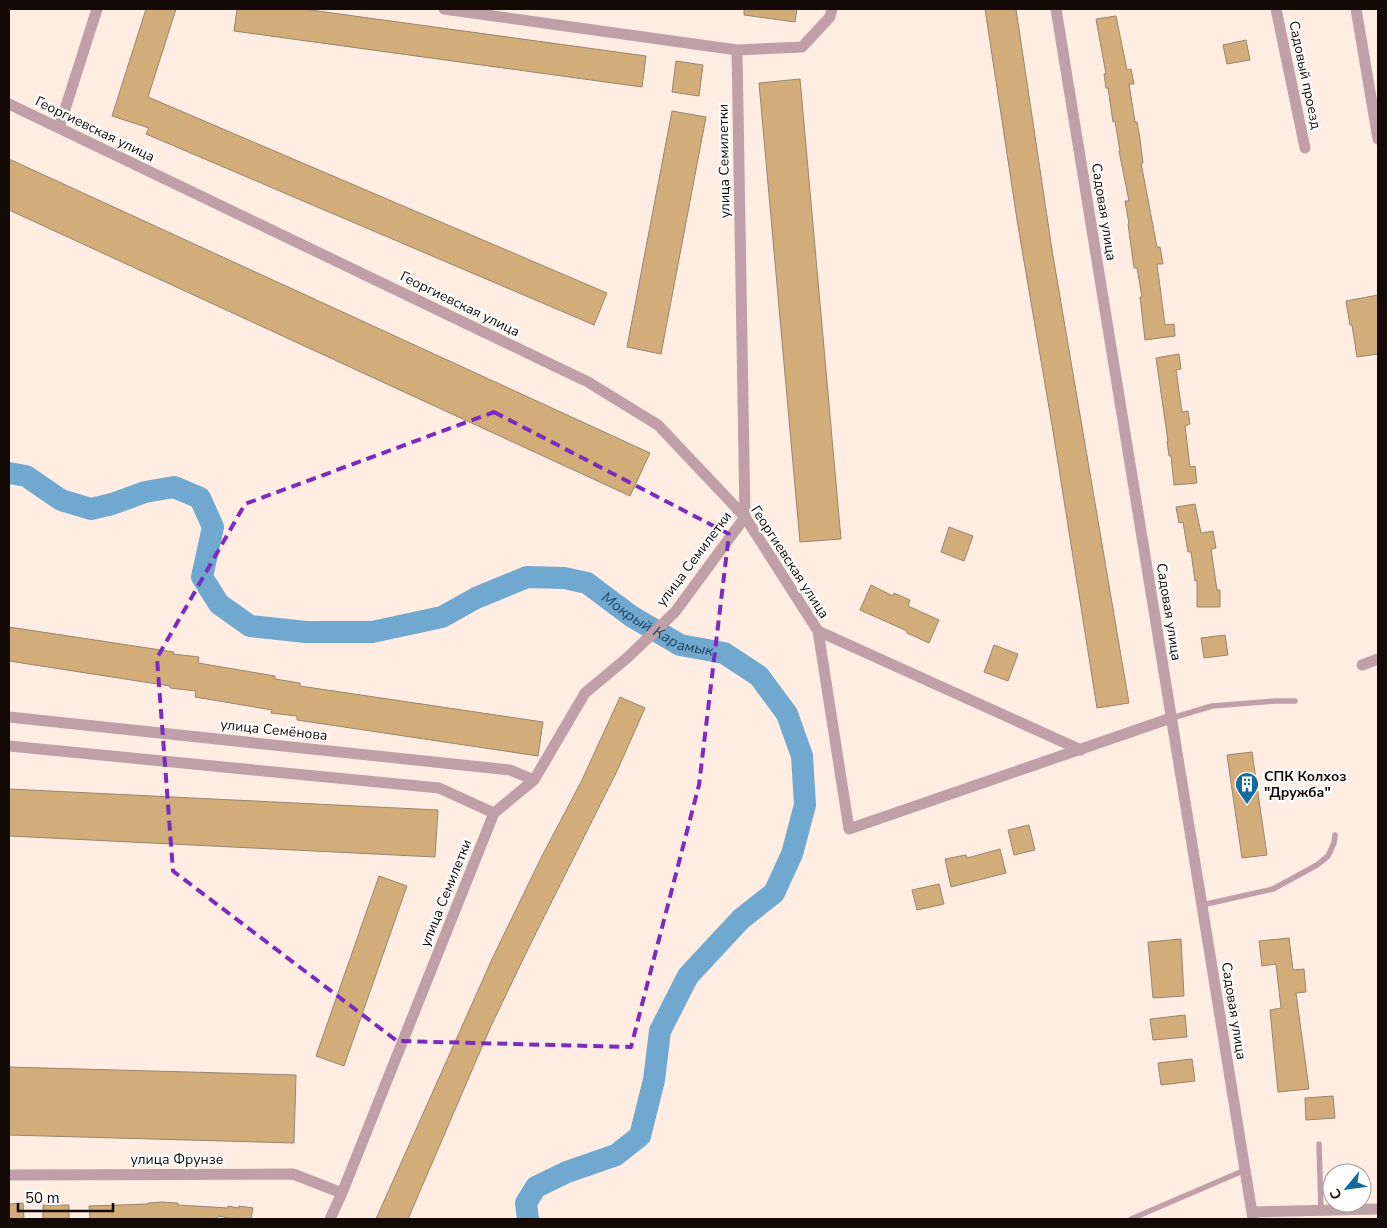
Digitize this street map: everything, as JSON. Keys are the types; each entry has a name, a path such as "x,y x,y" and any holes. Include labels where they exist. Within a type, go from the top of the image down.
{"street":[{"path":"59,128 97,9"},
{"path":"444,9 737,50 802,47 830,18 832,9"},
{"name":"Садовая улица","path":"1056,9 1252,1216"},
{"name":"Садовый проезд","path":"1276,9 1305,148"},
{"path":"1356,9 1378,139"},
{"name":"улица Семилетки","path":"330,1219 494,813 534,780 585,693 627,658 675,612 745,516 737,50"},
{"name":"Георгиевская улица","path":"9,104 588,382 658,425 745,516 818,631 849,829 1171,718"},
{"name":"Георгиевская улица","path":"818,631 1081,750"},
{"path":"1362,665 1378,659"},
{"name":"улица Семёнова","path":"9,717 510,770 534,780"},
{"path":"9,746 439,788 494,813"},
{"name":"улица Фрунзе","path":"9,1175 293,1174 342,1193"},
{"path":"1252,1216 1321,1210 1378,1209"}],"lane":[{"path":"1171,718 1212,706 1295,701"},
{"path":"1202,905 1273,890 1317,866 1328,856 1334,843 1335,835"},
{"path":"1319,1144 1321,1210"},
{"path":"1131,1219 1245,1170"}],"highlighted area":[{"path":"494,412 729,534 699,785 631,1047 397,1041 173,871 157,658 245,504"}],"building":[{"path":"146,9 176,9 148,97 607,293 594,325 146,134 149,128 112,116"},
{"path":"237,9 303,9 646,56 642,87 234,31"},
{"path":"744,9 797,9 795,22 744,15"},
{"path":"985,9 1016,9 1052,250 1129,703 1097,708 1018,226"},
{"path":"1116,16 1127,70 1131,69 1134,84 1129,84 1135,122 1137,122 1140,139 1143,163 1141,163 1157,247 1160,247 1163,264 1157,264 1165,325 1174,324 1175,336 1145,340 1140,297 1142,297 1137,268 1134,268 1125,201 1129,201 1115,121 1113,122 1108,88 1106,88 1104,74 1106,74 1096,19"},
{"path":"1246,40 1250,60 1227,64 1223,45"},
{"path":"676,61 703,65 699,96 672,92"},
{"path":"800,79 841,539 800,542 759,83"},
{"path":"672,111 706,117 661,354 627,347"},
{"path":"9,159 650,453 630,496 9,210"},
{"path":"1378,295 1378,354 1357,357 1346,301"},
{"path":"1179,354 1181,369 1176,370 1182,412 1188,411 1190,424 1185,426 1190,467 1195,466 1197,483 1174,485 1156,358"},
{"path":"1195,504 1201,533 1213,531 1216,548 1211,549 1217,590 1220,590 1220,607 1197,607 1197,581 1195,581 1191,552 1188,552 1183,522 1179,523 1176,507"},
{"path":"949,527 973,536 964,561 941,552"},
{"path":"871,585 893,596 894,593 910,600 908,606 939,620 929,643 860,610"},
{"path":"9,627 199,657 198,663 275,676 275,679 300,683 300,686 543,722 538,756 297,720 297,716 271,713 272,710 195,697 196,691 9,661"},
{"path":"1225,635 1228,655 1204,658 1201,638"},
{"path":"994,645 1018,654 1008,681 984,672"},
{"path":"620,697 645,708 617,771 491,1026 408,1219 376,1219 493,957 542,856 582,780"},
{"name":"СПК Колхоз \"Дружба\"","path":"1252,752 1267,855 1242,858 1227,755"},
{"path":"9,789 438,810 435,857 9,836"},
{"path":"1029,825 1035,850 1014,855 1008,830"},
{"path":"1000,849 1006,873 951,887 945,859 966,855 967,858"},
{"path":"379,876 407,886 344,1066 316,1056"},
{"path":"939,884 944,904 917,910 912,890"},
{"path":"1289,938 1293,970 1304,969 1306,992 1296,993 1309,1089 1278,1092 1270,1010 1281,1008 1276,964 1262,966 1259,941"},
{"path":"1181,939 1184,996 1153,998 1148,942"},
{"path":"1185,1015 1187,1037 1153,1040 1150,1019"},
{"path":"1192,1059 1195,1081 1161,1085 1158,1063"},
{"path":"9,1067 296,1075 294,1143 9,1135"},
{"path":"1333,1096 1335,1118 1306,1120 1305,1098"},
{"path":"162,1202 178,1203 178,1205 253,1208 251,1219 234,1219 218,1216 217,1219 90,1219 89,1206"},
{"path":"23,1203 24,1219 9,1219 9,1204"},
{"path":"43,1205 69,1205 69,1219 43,1219"}],"waterway":[{"name":"Мокрый Карамык","path":"9,473 26,476 61,500 91,509 112,504 145,492 174,487 200,498 213,527 202,577 219,604 250,626 306,632 372,632 442,617 476,598 527,577 564,578 587,583 631,616 680,645 724,653 759,676 787,714 802,756 805,805 792,854 774,893 741,919 688,976 660,1031 654,1080 640,1136 616,1155 567,1172 536,1187 526,1203 528,1219"}],"place":[{"name":"СПК Колхоз \"Дружба\"","path":"1247,805"}]}
